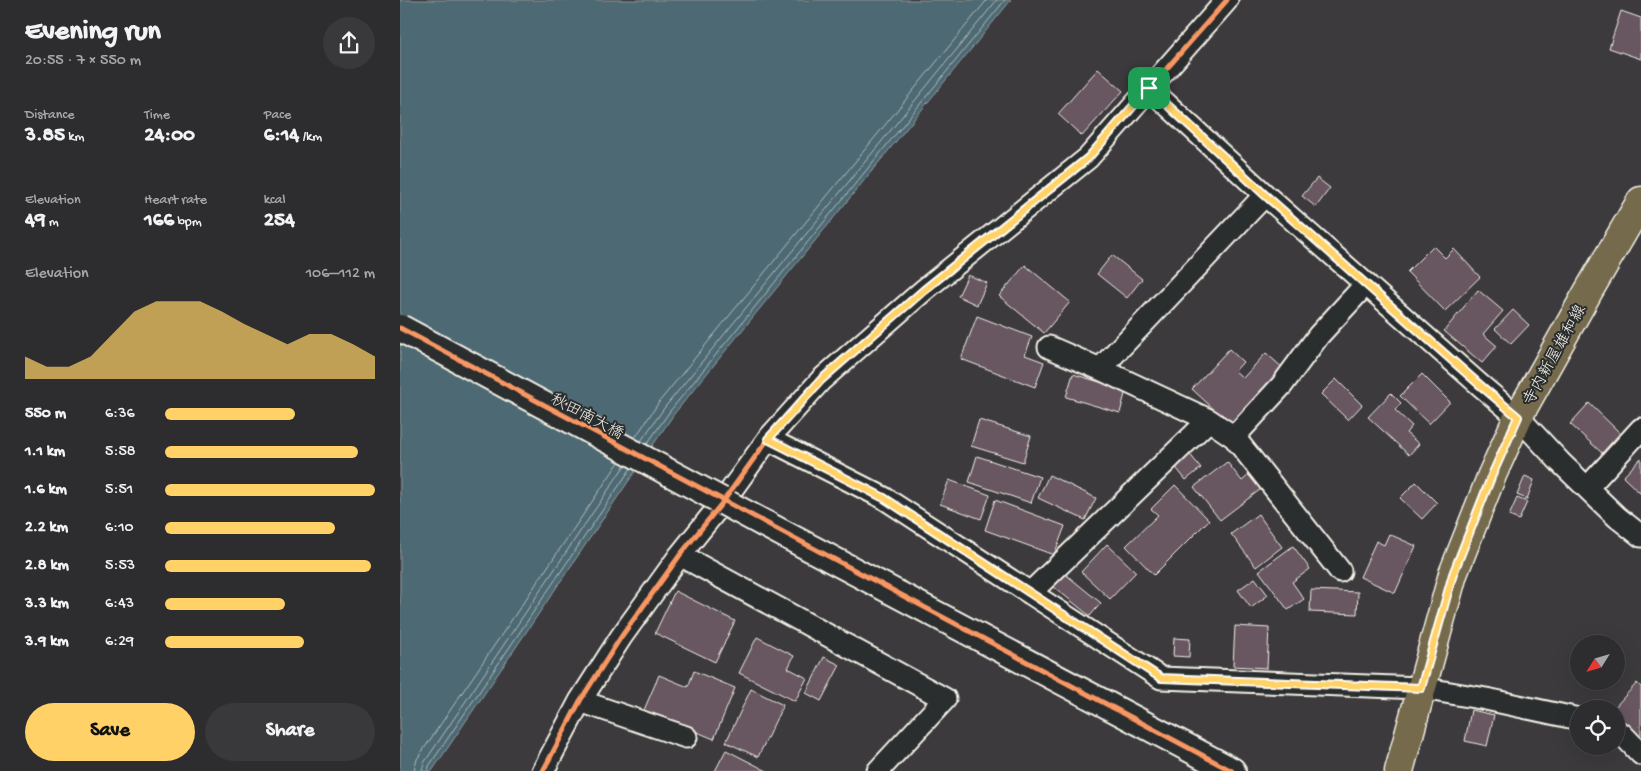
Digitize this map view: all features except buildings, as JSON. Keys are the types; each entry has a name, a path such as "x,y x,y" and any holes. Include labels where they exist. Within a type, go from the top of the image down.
{"main road":[{"name":"寺内新屋雄和線","path":"1399,771 1453,574 1492,475 1518,417 1641,201"}],"street":[{"path":"543,771 580,701 621,636 768,439 821,380 924,290 1088,158 1227,0"},
{"path":"1149,88 1265,195 1518,417 1560,462 1617,517 1641,536"},
{"path":"1100,369 1265,195"},
{"path":"1234,436 1282,386 1319,335 1366,284"},
{"name":"秋田南大橋","path":"400,328 1232,771"},
{"path":"1049,347 1209,420 1234,436 1340,570"},
{"path":"1030,593 1209,420"},
{"path":"1587,488 1641,429"},
{"path":"768,439 884,498 1161,678 1421,688 1570,717"},
{"path":"680,555 945,699 878,771"},
{"path":"580,701 686,737"},
{"path":"1625,737 1641,754"}],"water":[{"path":"400,0 1011,0 674,414 432,771 400,771"}],"cycle path":[{"path":"543,771 580,701 621,637 680,555 722,503 768,439 821,380 924,290 1088,158 1227,0"},
{"path":"400,328 1232,771"}],"route":[{"path":"1149,88 1265,195 1518,417 1492,475 1453,574 1421,688 1161,678 884,498 768,439 821,380 924,290 1016,218 1088,158 1149,88"}]}
